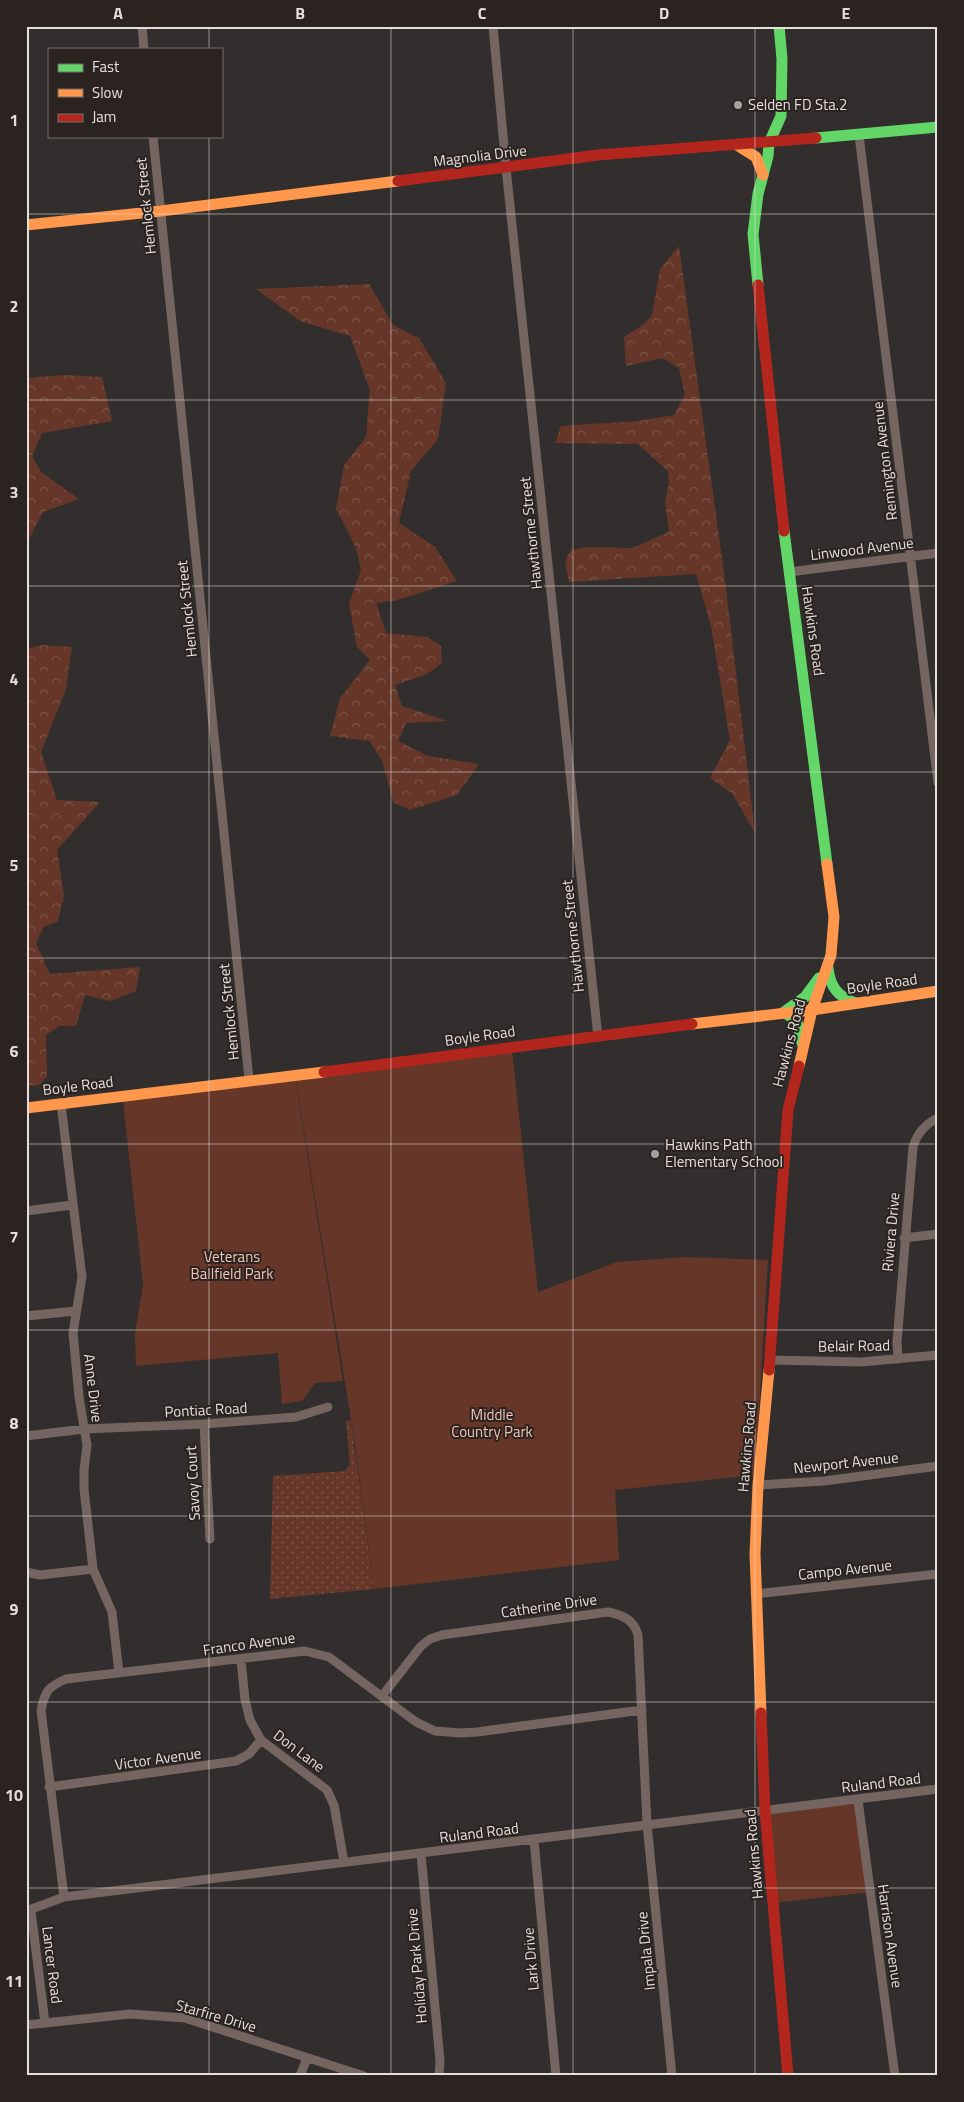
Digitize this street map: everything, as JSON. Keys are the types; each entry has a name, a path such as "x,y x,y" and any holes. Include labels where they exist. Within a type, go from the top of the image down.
{"street":[{"path":"142,26 144,48"},
{"name":"Hawthorne Street","path":"494,26 506,168 598,1037"},
{"name":"Hawkins Road","path":"779,26 782,59 781,116 769,142 755,211 753,234 789,572 834,917 833,938 828,966 812,1010 788,1110 770,1360 758,1485 755,1594 765,1810 788,2076"},
{"name":"Magnolia Drive","path":"26,226 161,211 598,155 938,127"},
{"name":"Remington Avenue","path":"859,135 938,783"},
{"name":"Hemlock Street","path":"153,138 249,1079"},
{"path":"736,145 750,151 756,157 763,175"},
{"name":"Linwood Avenue","path":"789,572 938,553"},
{"path":"828,966 828,977 838,995 847,1001 856,1003"},
{"path":"803,1048 797,1022 784,1012 805,997 828,966"},
{"name":"Boyle Road","path":"26,1108 812,1010 938,991"},
{"name":"Anne Drive","path":"61,1104 72,1205 79,1240 82,1278 76,1311 74,1345 87,1446 84,1489 93,1569 112,1612 119,1673"},
{"name":"Riviera Drive","path":"898,1359 897,1342 904,1238 913,1147 916,1138 923,1129 938,1118"},
{"path":"26,1211 72,1205"},
{"path":"904,1238 938,1234"},
{"path":"26,1316 76,1311"},
{"name":"Belair Road","path":"770,1360 861,1362 938,1354"},
{"name":"Pontiac Road","path":"26,1436 84,1429 296,1418 328,1407"},
{"name":"Savoy Court","path":"204,1424 210,1539"},
{"name":"Newport Avenue","path":"758,1485 824,1481 938,1466"},
{"path":"26,1572 40,1575 93,1569"},
{"name":"Campo Avenue","path":"755,1594 938,1574"},
{"name":"Catherine Drive","path":"382,1696 420,1646 430,1639 466,1632 608,1612 622,1615 636,1627 638,1636 647,1824"},
{"name":"Franco Avenue","path":"64,1897 41,1710 44,1696 51,1686 66,1680 305,1651 329,1657 416,1722 434,1730 461,1733 568,1721 642,1710"},
{"name":"Don Lane","path":"241,1660 250,1720 261,1740 328,1790 334,1806 344,1862"},
{"name":"Victor Avenue","path":"49,1787 236,1761 249,1754 261,1740"},
{"name":"Ruland Road","path":"28,1911 64,1897 938,1789"},
{"name":"Harrison Avenue","path":"858,1800 895,2076"},
{"name":"Impala Drive","path":"647,1824 672,2076"},
{"name":"Lark Drive","path":"534,1840 556,2076"},
{"name":"Holiday Park Drive","path":"420,1854 440,2061 439,2076"},
{"name":"Lancer Road","path":"28,1911 45,2023"},
{"name":"Starfire Drive","path":"26,2026 130,2014 185,2018 364,2076"},
{"path":"300,2076 307,2058"}],"green space":[{"path":"679,246 726,588 755,833 732,793 710,778 730,740 711,626 696,574 569,582 565,561 571,550 588,547 632,548 669,532 665,502 669,482 668,471 638,444 555,443 561,426 638,421 674,415 685,394 679,368 662,358 626,366 624,337 644,324 652,315 660,269"},
{"path":"369,284 393,325 419,338 446,383 438,439 411,471 399,523 435,547 457,581 398,600 376,603 386,633 427,637 441,646 442,663 427,674 395,685 402,706 447,721 406,723 398,741 428,756 479,764 457,795 410,810 393,802 382,760 369,741 330,736 340,698 370,660 357,647 349,604 361,570 356,548 336,509 344,465 366,437 370,390 350,336 300,321 256,289"},
{"path":"63,375 102,377 112,421 42,433 32,456 41,472 79,499 43,512 26,545 26,378"},
{"path":"42,645 72,647 66,689 41,752 57,800 100,802 57,850 64,896 58,921 44,927 36,943 50,974 140,967 136,991 110,1001 85,995 76,1026 59,1026 46,1035 47,1077 39,1085 26,1086 26,649"},
{"name":"Middle Country Park","path":"512,1050 538,1292 617,1262 686,1257 768,1260 755,1475 615,1490 619,1560 374,1589 355,1444 296,1081"},
{"name":"Veterans Ballfield Park","path":"295,1077 343,1381 315,1383 302,1401 282,1404 278,1353 136,1366 135,1334 143,1284 123,1101"},
{"path":"346,1420 351,1421 374,1589 270,1599 273,1476 345,1471 350,1465"},
{"path":"858,1800 871,1892 773,1903 765,1810"}],"traffic: fast":[{"path":"758,285 753,234 758,194 768,156 769,143 781,116 782,59 779,26"},
{"path":"816,138 938,127"},
{"path":"784,531 827,864"},
{"path":"828,968 831,981 836,990 844,998 856,1003"},
{"path":"802,1043 797,1022 784,1012 805,997 819,978"}],"traffic: slow":[{"path":"737,145 756,157 763,175"},
{"path":"26,225 161,211 398,181"},
{"path":"799,1066 812,1010 831,955 834,917 827,864"},
{"path":"692,1024 812,1010 938,991"},
{"path":"26,1108 324,1072"},
{"path":"761,1713 755,1554 758,1485 769,1370"}],"traffic: jam":[{"path":"398,181 598,155 816,138"},
{"path":"758,285 784,531"},
{"path":"324,1072 692,1024"},
{"path":"769,1370 788,1110 799,1066"},
{"path":"761,1713 765,1810 788,2076"}],"place":[{"name":"Selden FD Sta.2","path":"738,105"},
{"name":"Hawkins Path Elementary School","path":"655,1154"}]}
